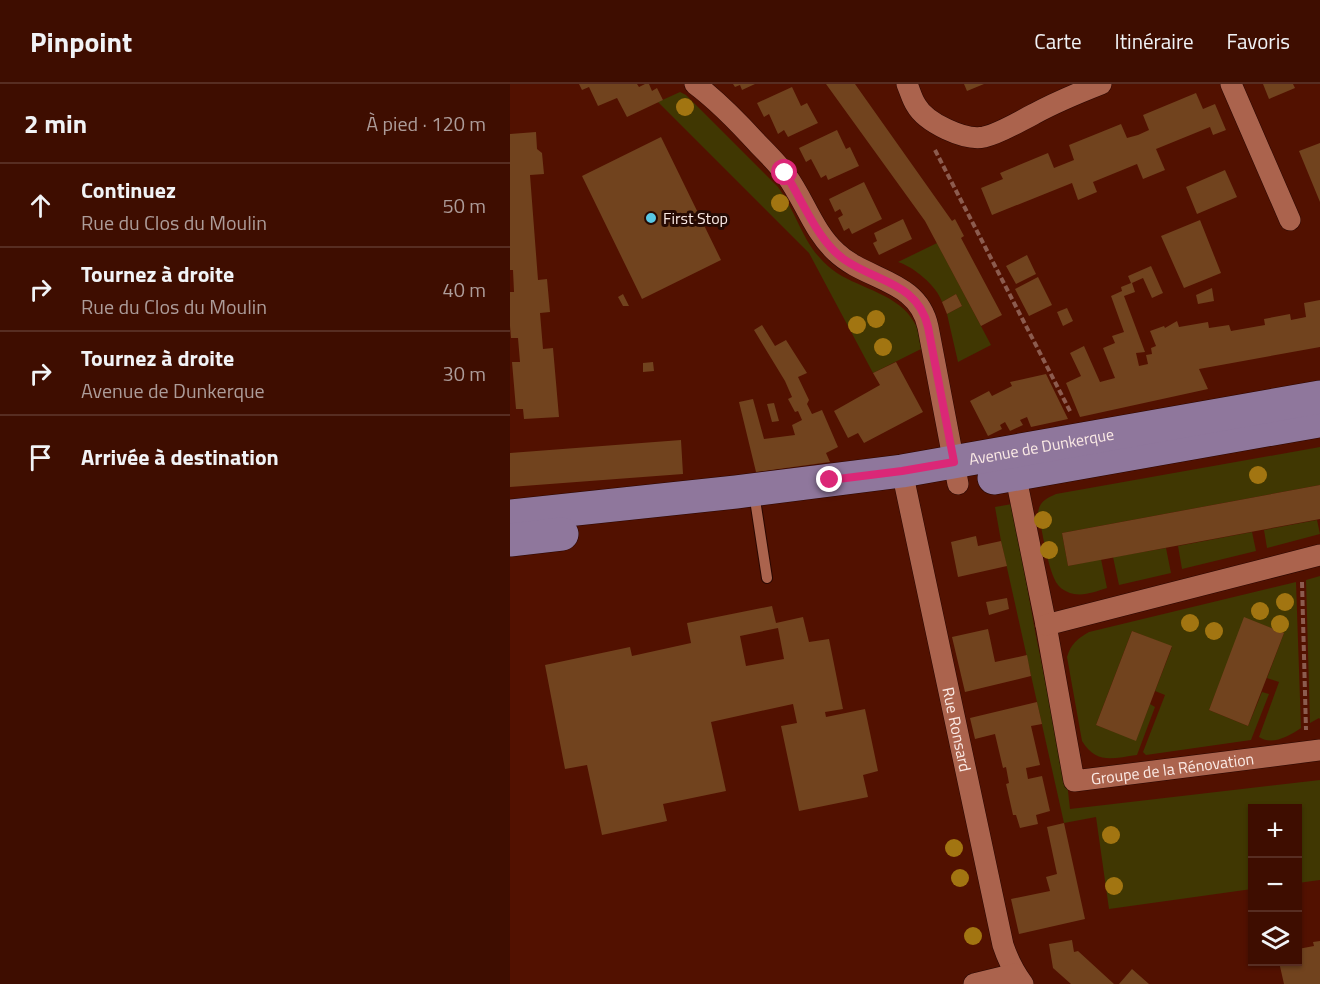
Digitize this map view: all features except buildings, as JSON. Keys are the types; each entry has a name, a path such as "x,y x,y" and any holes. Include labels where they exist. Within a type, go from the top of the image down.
{"main road":[{"name":"Avenue de Dunkerque","path":"1013,463 1084,439 1320,397"},
{"name":"Avenue de Dunkerque","path":"510,540 755,501 904,482 1013,463 1320,421"},
{"name":"Avenue de Dunkerque","path":"510,516 755,501"}],"street":[{"path":"695,84 736,121 785,173 834,251 846,261 904,291 920,306 926,316 956,473"},
{"path":"907,84 922,114 946,128 972,138 996,133 1101,84"},
{"path":"1230,84 1290,220"},
{"name":"Groupe de la Rénovation","path":"1013,463 1046,625 1074,781 1313,751"},
{"name":"Rue Ronsard","path":"904,482 1003,945 1008,960 1019,979"},
{"path":"1046,625 1311,557"},
{"path":"974,984 1019,979"}],"lane":[{"path":"755,501 767,578"}],"path":[{"path":"916,105 932,143 1084,439"},
{"path":"1311,557 1313,751"}],"shaded area":[{"path":"680,92 686,95 778,187 809,243 826,264 847,279 890,299 907,313 917,328 921,349 873,373 809,253 658,102"},
{"path":"937,243 991,345 958,362 947,314 962,306 956,294 942,302 924,278 898,262"},
{"path":"1320,447 1320,485 1062,533 1068,566 1101,559 1107,588 1087,594 1074,594 1061,588 1054,579 1038,512 1042,503 1056,494"},
{"path":"1012,504 1070,809 1320,780 1320,880 1302,882 1302,804 1248,804 1248,890 1109,909 1096,817 1064,823 995,507"},
{"path":"1317,520 1320,534 1267,548 1264,530"},
{"path":"1252,532 1256,551 1182,569 1178,546"},
{"path":"1166,548 1171,573 1119,585 1113,557"},
{"path":"1320,576 1320,719 1310,723 1306,580"},
{"path":"1296,582 1301,728 1286,737 1275,740 1269,741 1259,737 1279,682 1267,678 1284,633 1245,618 1209,710 1248,726 1262,692 1269,694 1251,740 1146,755 1143,752 1165,695 1155,691 1172,647 1132,631 1096,725 1136,740 1150,704 1155,707 1137,755 1106,758 1088,749 1082,741 1067,657 1070,649 1078,640 1089,632"}],"place":[{"name":"First Stop","path":"651,218"}],"route":[{"path":"785,173 808,213 834,251 846,261 895,285 914,298 926,316 954,462 830,480"}]}
